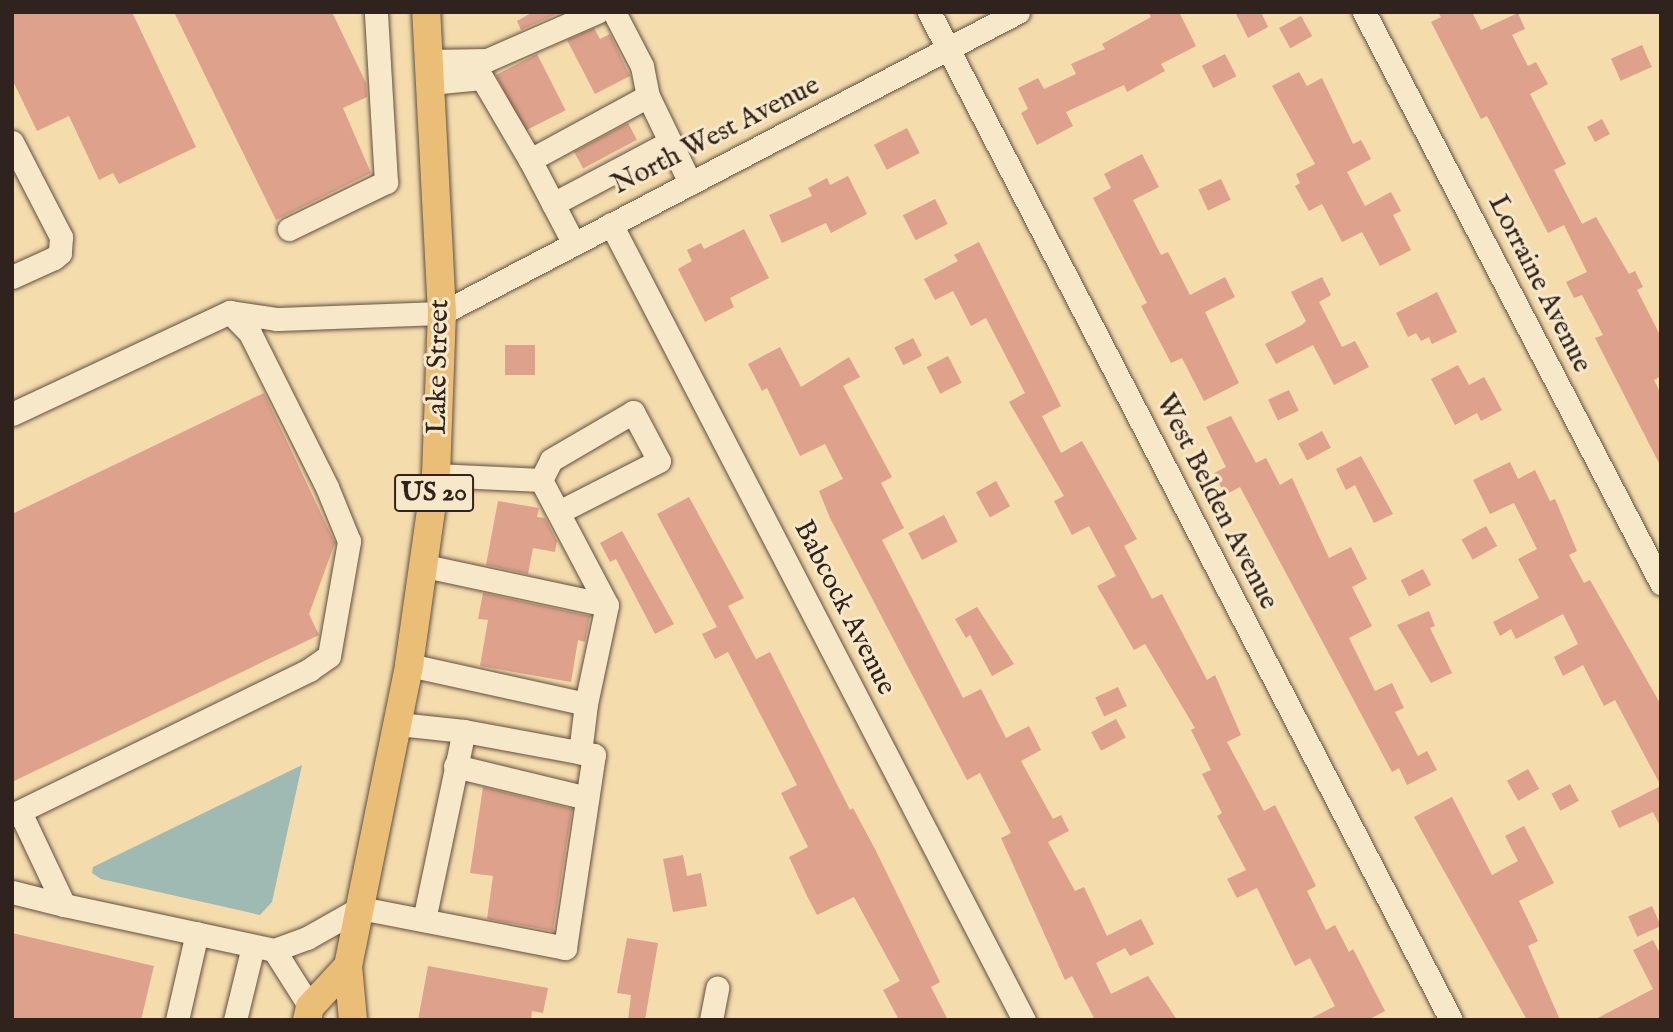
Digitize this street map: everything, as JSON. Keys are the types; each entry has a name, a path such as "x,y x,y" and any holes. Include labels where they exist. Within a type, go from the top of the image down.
{"main road":[{"name":"Lake Street","path":"353,1020 348,966 409,665 436,475 442,313 426,12"},
{"path":"309,1014 348,966"}],"street":[{"path":"289,229 386,182 376,12"},
{"path":"430,72 484,69 597,12"},
{"path":"614,12 642,66 648,96 690,183"},
{"name":"West Belden Avenue","path":"929,12 1451,1020"},
{"name":"North West Avenue","path":"442,313 1018,12"},
{"name":"Lorraine Avenue","path":"1364,12 1661,583"},
{"path":"484,69 574,244"},
{"path":"530,160 648,96"},
{"path":"12,142 61,237 60,253 54,258 12,277"},
{"path":"553,204 670,142"},
{"name":"Babcock Avenue","path":"611,224 1024,1020"},
{"path":"12,414 230,312 277,318 442,313"},
{"path":"64,905 16,814 309,670 329,656 349,541 327,487 250,333 230,312"},
{"path":"541,480 551,460 633,412 659,461 559,512"},
{"path":"436,475 541,480"},
{"path":"12,892 264,948 307,938 360,908 565,948 587,798 586,704 607,605 541,480"},
{"path":"425,566 607,605"},
{"path":"409,665 586,704"},
{"path":"398,724 464,731 587,754"},
{"path":"424,920 464,731"},
{"path":"455,766 587,798"},
{"path":"177,1020 197,933"},
{"path":"264,948 309,1014"},
{"path":"235,1020 264,948"},
{"path":"711,1020 717,988"}],"water":[{"path":"302,765 272,902 260,915 101,879 92,873 93,867"}],"building":[{"path":"12,12 132,12 196,147 119,184 113,173 99,180 69,116 37,131 12,79"},
{"path":"174,12 332,12 366,83 367,97 343,108 371,173 276,220"},
{"path":"533,12 561,12 521,30 517,21"},
{"path":"1148,12 1179,12 1196,46 1161,64 1165,71 1127,92 1124,85 1066,112 1073,126 1037,145 1021,113 1028,109 1018,88 1038,78 1044,89 1076,74 1071,64 1105,49 1102,44 1151,17"},
{"path":"1235,12 1261,12 1268,27 1248,38"},
{"path":"1438,12 1472,12 1481,30 1518,13 1525,29 1512,35 1528,66 1536,62 1548,84 1530,94 1566,164 1554,170 1582,224 1596,217 1629,274 1635,271 1643,287 1637,290 1661,337 1661,376 1654,380 1661,394 1661,467 1595,338 1603,335 1582,295 1574,298 1566,282 1587,272 1564,225 1548,233 1487,116 1481,119 1431,22 1441,17"},
{"path":"1301,16 1312,36 1290,48 1279,28"},
{"path":"594,28 600,39 610,34 630,76 595,94 567,40"},
{"path":"1642,45 1652,67 1621,81 1611,59"},
{"path":"537,54 566,110 525,131 496,75"},
{"path":"1225,54 1236,76 1213,88 1202,66"},
{"path":"1299,72 1307,86 1322,78 1353,144 1361,140 1371,159 1347,172 1365,206 1391,192 1401,211 1393,215 1411,250 1380,266 1362,232 1342,242 1322,204 1309,211 1295,186 1300,183 1296,174 1315,164 1272,86"},
{"path":"1602,119 1610,134 1595,142 1587,127"},
{"path":"628,123 637,140 583,168 574,152"},
{"path":"907,128 920,153 887,170 874,145"},
{"path":"1142,154 1159,187 1133,200 1161,255 1168,252 1190,295 1225,277 1235,297 1205,312 1239,383 1204,401 1182,358 1171,363 1141,306 1147,303 1093,198 1111,188 1104,174"},
{"path":"848,176 867,214 831,233 826,223 782,243 769,215 812,196 808,188 827,178 830,185"},
{"path":"1221,179 1231,200 1208,210 1198,190"},
{"path":"935,199 948,224 916,240 903,215"},
{"path":"744,229 769,278 730,298 734,307 705,322 678,269 692,261 687,250 701,243 704,249"},
{"path":"979,242 1061,406 1042,416 1061,453 1082,441 1137,539 1124,546 1152,599 1162,594 1207,680 1215,675 1241,735 1227,742 1264,811 1275,805 1316,886 1307,891 1326,930 1335,925 1349,952 1353,949 1385,1011 1368,1020 1308,1020 1335,1006 1310,958 1295,966 1257,888 1237,898 1227,879 1246,870 1217,816 1222,813 1202,774 1211,770 1191,730 1195,728 1145,644 1134,650 1097,586 1116,576 1089,526 1072,535 1054,501 1064,496 1009,402 1025,393 986,318 971,326 953,291 935,300 924,279 958,261 954,255"},
{"path":"1322,277 1331,295 1319,302 1342,347 1355,341 1369,367 1334,385 1313,345 1276,364 1265,344 1306,321 1291,292"},
{"path":"1437,292 1457,332 1432,344 1429,337 1421,341 1416,333 1408,337 1396,313"},
{"path":"913,338 922,356 903,365 894,348"},
{"path":"505,345 535,345 535,375 505,375"},
{"path":"780,347 801,387 849,357 860,377 843,386 892,477 881,483 904,528 882,540 963,698 981,689 1006,738 1029,726 1041,750 1021,761 1053,819 1061,815 1069,831 1048,842 1075,891 1084,887 1107,936 1141,919 1154,944 1130,956 1125,948 1096,963 1111,994 1148,976 1177,1020 1095,1020 1072,976 1065,980 1001,838 1011,833 980,773 967,780 830,518 819,491 843,479 825,444 800,456 767,388 762,391 748,364"},
{"path":"948,356 962,383 940,394 927,367"},
{"path":"1458,365 1469,385 1484,377 1502,410 1481,421 1477,413 1455,425 1431,379"},
{"path":"1289,390 1299,411 1278,421 1268,400"},
{"path":"264,393 335,543 309,614 319,635 12,782 12,514"},
{"path":"1231,416 1256,463 1266,458 1280,485 1292,478 1329,558 1351,547 1367,579 1352,587 1372,626 1349,638 1375,691 1392,683 1404,708 1395,712 1418,756 1427,751 1437,770 1407,785 1399,768 1392,772 1240,487 1225,495 1214,473 1226,467 1206,427"},
{"path":"1322,431 1331,448 1307,460 1298,444"},
{"path":"1361,456 1393,514 1374,523 1355,485 1346,490 1336,469"},
{"path":"1510,462 1518,479 1535,470 1550,501 1555,499 1577,551 1569,555 1584,583 1590,580 1661,705 1661,786 1615,700 1604,706 1583,665 1563,676 1554,657 1578,644 1563,614 1516,639 1511,629 1500,636 1493,622 1539,598 1518,559 1537,549 1514,503 1490,514 1473,480"},
{"path":"996,481 1010,506 990,518 976,492"},
{"path":"689,497 744,598 728,606 756,659 770,652 850,810 853,808 876,851 940,982 931,987 948,1020 899,1020 883,990 900,981 854,897 817,915 807,896 789,857 808,847 781,793 797,785 728,652 715,659 702,634 717,627 657,514"},
{"path":"498,501 539,508 537,517 545,518 557,541 555,552 533,548 528,574 486,565"},
{"path":"944,515 958,542 922,560 908,533"},
{"path":"1486,526 1497,546 1473,560 1462,540"},
{"path":"622,531 674,624 655,634 616,559 610,562 600,543"},
{"path":"1423,569 1431,585 1409,596 1401,580"},
{"path":"483,593 590,616 585,642 578,640 571,682 480,666 488,620 478,619"},
{"path":"977,607 1014,664 992,676 970,635 966,638 955,619"},
{"path":"1429,611 1435,626 1430,628 1452,673 1431,683 1397,625"},
{"path":"1118,687 1127,706 1104,717 1095,698"},
{"path":"1116,719 1126,738 1101,751 1091,732"},
{"path":"1528,769 1539,789 1518,801 1507,781"},
{"path":"1570,784 1579,801 1560,811 1551,794"},
{"path":"1661,786 1661,828 1653,812 1619,828 1611,811"},
{"path":"483,787 572,809 553,931 487,919 493,876 470,873"},
{"path":"1452,797 1492,875 1518,861 1505,836 1524,826 1554,883 1519,901 1538,941 1528,946 1560,1020 1527,1020 1414,817"},
{"path":"683,855 687,876 701,873 707,906 673,912 663,859"},
{"path":"1652,906 1661,926 1637,937 1628,917"},
{"path":"12,933 154,966 141,1020 12,1020"},
{"path":"627,938 658,943 645,1020 628,1020 631,995 617,993"},
{"path":"1653,940 1661,955 1661,1020 1594,1020 1653,989 1633,950"},
{"path":"428,966 548,988 543,1013 532,1011 531,1020 418,1020"}]}
